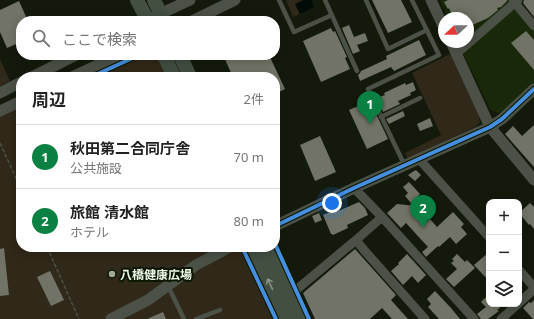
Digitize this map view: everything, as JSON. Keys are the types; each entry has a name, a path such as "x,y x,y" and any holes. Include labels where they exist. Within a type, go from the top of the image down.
{"main road":[{"path":"137,0 145,16"},
{"path":"154,0 162,16"},
{"path":"166,60 172,72"},
{"path":"182,60 188,72"},
{"path":"255,252 287,319"},
{"path":"270,252 301,319"}],"street":[{"path":"164,16 190,0"},
{"path":"202,16 235,0"},
{"path":"431,0 438,15"},
{"path":"456,54 516,1 534,26"},
{"path":"454,48 490,126 533,177"},
{"path":"42,72 66,60"},
{"path":"83,72 108,60"},
{"path":"0,93 16,85"},
{"path":"280,224 490,126 502,119 534,89"},
{"path":"0,111 16,103"},
{"path":"420,159 487,235"},
{"path":"354,188 474,319"},
{"path":"290,295 382,217"},
{"path":"356,240 425,319"},
{"path":"111,319 148,300 196,265 221,252"},
{"path":"520,271 534,288 522,299"},
{"path":"501,319 514,307"}],"lane":[{"path":"279,0 294,32 332,15"},
{"path":"325,0 357,71"},
{"path":"366,0 388,48 427,30"},
{"path":"405,166 368,89 439,54 412,0"},
{"path":"382,117 420,98"},
{"path":"168,285 184,319"},
{"path":"196,319 220,310"}],"path":[{"path":"0,143 16,178"},
{"path":"50,252 79,319"}],"shaded area":[{"path":"286,0 303,0 295,4 300,14 293,17"},
{"path":"303,0 311,0 314,7 300,14 295,4"},
{"path":"440,0 510,0 508,7 474,35 474,12 445,12"},
{"path":"510,10 517,11 534,30 534,82 501,112 498,113 490,109 464,55 467,48 474,48 474,42"},
{"path":"452,53 478,112 480,122 475,127 408,159 405,153 441,135 412,73"},
{"path":"0,59 10,81 0,86"},
{"path":"118,60 159,60 165,72 93,72"},
{"path":"16,108 16,252 247,252 278,319 0,319 0,115"}],"building":[{"path":"372,0 401,0 412,22 388,33"},
{"path":"448,0 507,0 488,18 474,24 474,12 451,12 444,2"},
{"path":"524,0 534,0 534,17 523,3"},
{"path":"19,1 26,16 16,16 16,44 7,48 0,32 0,10"},
{"path":"349,25 354,37 365,33 368,41 357,45 360,51 353,54 342,28"},
{"path":"331,28 333,32 335,31 347,57 345,58 350,69 321,82 303,41"},
{"path":"526,31 534,40 534,70 511,43"},
{"path":"419,40 426,55 394,71 391,67 360,81 358,75 361,71 387,59 386,56"},
{"path":"225,60 271,60 277,72 231,72"},
{"path":"280,78 285,89 280,92"},
{"path":"413,82 416,90 410,93 411,95 398,101 400,104 383,112 377,98 405,83 406,85"},
{"path":"370,101 388,139 367,149 349,110"},
{"path":"403,111 405,116 389,124 386,119"},
{"path":"430,118 433,126 420,131 417,124"},
{"path":"534,125 534,167 505,134 513,126 522,136"},
{"path":"320,136 336,172 315,181 300,145"},
{"path":"416,170 421,175 415,181 408,175"},
{"path":"409,182 420,194 411,203 405,196 408,193 403,187"},
{"path":"359,202 365,208 368,215 347,225 348,228 333,235 331,234 323,215 335,210 336,212"},
{"path":"530,203 534,207 534,229 522,217 522,210"},
{"path":"397,204 416,206 420,210 417,213 426,222 430,219 437,227 453,212 464,224 461,227 467,234 456,244 450,237 426,257 422,252 428,247 406,223 401,228 387,213"},
{"path":"319,213 322,220 315,223 312,216"},
{"path":"4,248 9,295 0,296 0,249"},
{"path":"355,249 396,295 391,300 408,319 392,319 382,308 370,319 315,319 303,293"},
{"path":"407,254 426,275 418,283 412,276 403,285 391,271"},
{"path":"457,254 465,262 467,260 475,268 454,287 446,279 457,269 451,263 454,261 452,259"},
{"path":"486,255 486,278 474,265"},
{"path":"50,271 64,300 51,306 37,277"},
{"path":"435,291 460,319 439,319 428,307 431,304 427,299"},
{"path":"486,297 486,307 481,302"},
{"path":"534,300 533,319 523,308 529,302 531,303"},
{"path":"486,307 500,308 497,310 499,311 488,319 481,319 477,314"},
{"path":"163,312 166,319 147,319"}],"cycle path":[{"path":"102,72 128,60"},
{"path":"280,224 354,188 490,127 502,119 534,89"},
{"path":"244,252 276,319"},
{"path":"279,252 309,319"}],"place":[{"name":"秋田第二合同庁舎","path":"370,124"},
{"name":"旅館 清水館","path":"423,228"},
{"name":"八橋健康広場","path":"112,274"}]}
